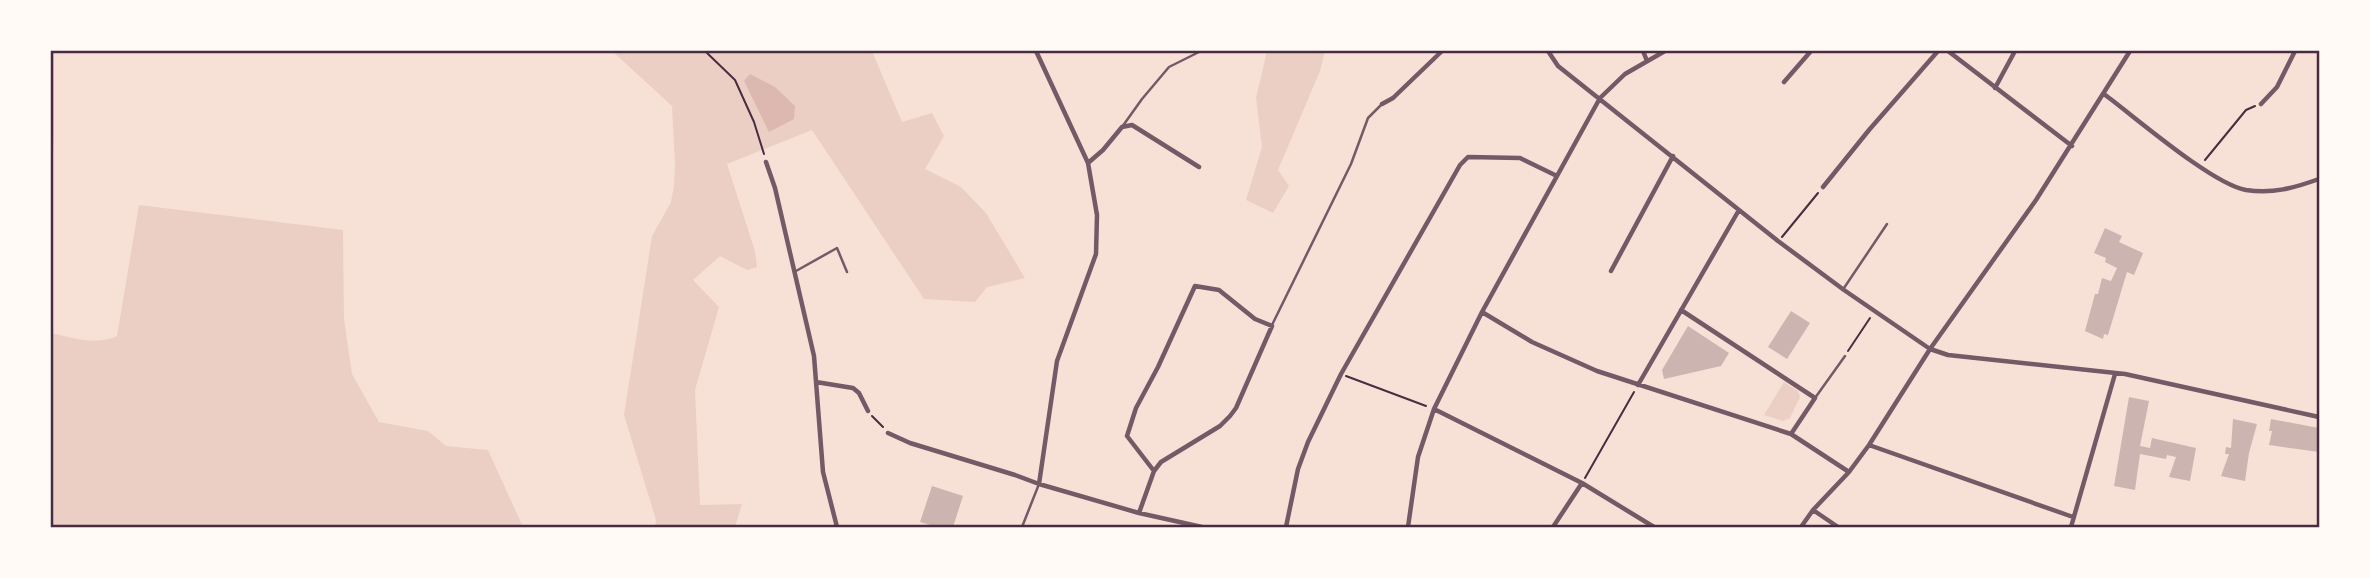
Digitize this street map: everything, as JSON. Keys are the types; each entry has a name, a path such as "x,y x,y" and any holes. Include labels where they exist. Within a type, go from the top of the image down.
{"street":[{"path":"1036,51 1088,163 1097,215 1096,254 1058,361 1039,484"},
{"path":"1382,104 1394,99 1442,51"},
{"path":"1548,51 1558,66 1778,241 1843,290 1930,349 1948,355 2116,373 2319,417"},
{"path":"1643,51 1647,61"},
{"path":"1408,527 1418,457 1434,409 1482,312 1600,98 1625,74 1665,51"},
{"path":"1784,82 1811,51"},
{"path":"1823,187 1938,51"},
{"path":"1948,51 2071,146"},
{"path":"1995,88 2015,51"},
{"path":"1801,527 1869,445 1930,349 2036,200 2130,51"},
{"path":"2261,104 2277,87 2295,51"},
{"path":"2104,94 2200,167 2242,189 2287,190 2319,179"},
{"path":"1088,163 1122,127 1132,125 1199,167"},
{"path":"1611,271 1673,156"},
{"path":"1286,527 1302,456 1341,374 1460,165 1468,157 1520,158 1557,176"},
{"path":"766,162 775,188 814,356 822,472 837,527"},
{"path":"1638,385 1739,210"},
{"path":"1139,513 1154,471 1161,463 1220,426 1236,408 1272,326 1255,320 1219,290 1195,286 1136,408 1127,436 1154,471"},
{"path":"1681,310 1815,398 1791,434"},
{"path":"1482,312 1532,342 1597,371 1791,434 1849,472"},
{"path":"2071,527 2116,373"},
{"path":"816,382 853,388 859,393 868,411"},
{"path":"1434,409 1582,483 1653,527"},
{"path":"888,433 910,443 1039,484 1139,513 1202,527"},
{"path":"1869,445 2073,517"},
{"path":"1553,527 1582,483"},
{"path":"1813,510 1838,527"},
{"path":"1172,527 1174,521"}],"lane":[{"path":"1122,127 1169,67 1201,51"},
{"path":"1272,326 1351,164 1368,118 1382,104"},
{"path":"1843,290 1887,224"},
{"path":"793,272 837,248 847,272"},
{"path":"1815,398 1845,356"},
{"path":"1022,527 1039,484"}],"path":[{"path":"705,51 735,80 754,122 766,162"},
{"path":"2200,167 2246,110 2261,104"},
{"path":"1778,241 1823,187"},
{"path":"1845,356 1875,311"},
{"path":"1341,374 1434,409"},
{"path":"1582,483 1638,385"},
{"path":"868,411 888,433"}],"shaded area":[{"path":"51,51 54,51 54,137 51,182"},
{"path":"612,51 872,51 902,122 932,113 944,136 925,169 961,187 986,213 1025,278 987,287 975,302 924,299 812,130 727,164 755,251 757,267 747,270 720,256 693,280 719,307 695,390 700,505 742,504 735,527 655,527 656,520 624,415 652,236 671,202 675,165 672,106"},
{"path":"1267,51 1325,51 1320,71 1278,170 1289,186 1273,213 1246,200 1262,147 1256,98"},
{"path":"750,74 775,87 795,106 794,119 769,132 744,81"},
{"path":"139,205 343,230 344,319 352,374 379,422 428,431 446,446 488,450 523,527 51,527 51,333 93,341 117,336"},
{"path":"1784,382 1798,391 1800,397 1790,418 1783,421 1764,415"}],"building":[{"path":"2105,228 2122,236 2119,242 2143,253 2134,275 2127,272 2108,335 2104,334 2103,339 2085,331 2102,278 2111,281 2117,268 2105,262 2106,258 2094,253"},
{"path":"1791,311 1810,323 1787,359 1768,347"},
{"path":"1688,326 1729,353 1721,366 1664,379 1662,370"},
{"path":"2129,397 2149,401 2140,446 2150,448 2152,438 2196,448 2190,481 2169,477 2176,457 2167,455 2166,459 2140,454 2135,490 2114,486"},
{"path":"2233,419 2257,424 2245,481 2221,476 2229,454 2225,454 2226,447 2231,448"},
{"path":"2271,419 2319,428 2319,452 2269,445"},
{"path":"932,486 963,496 953,527 937,527 920,522"}]}
